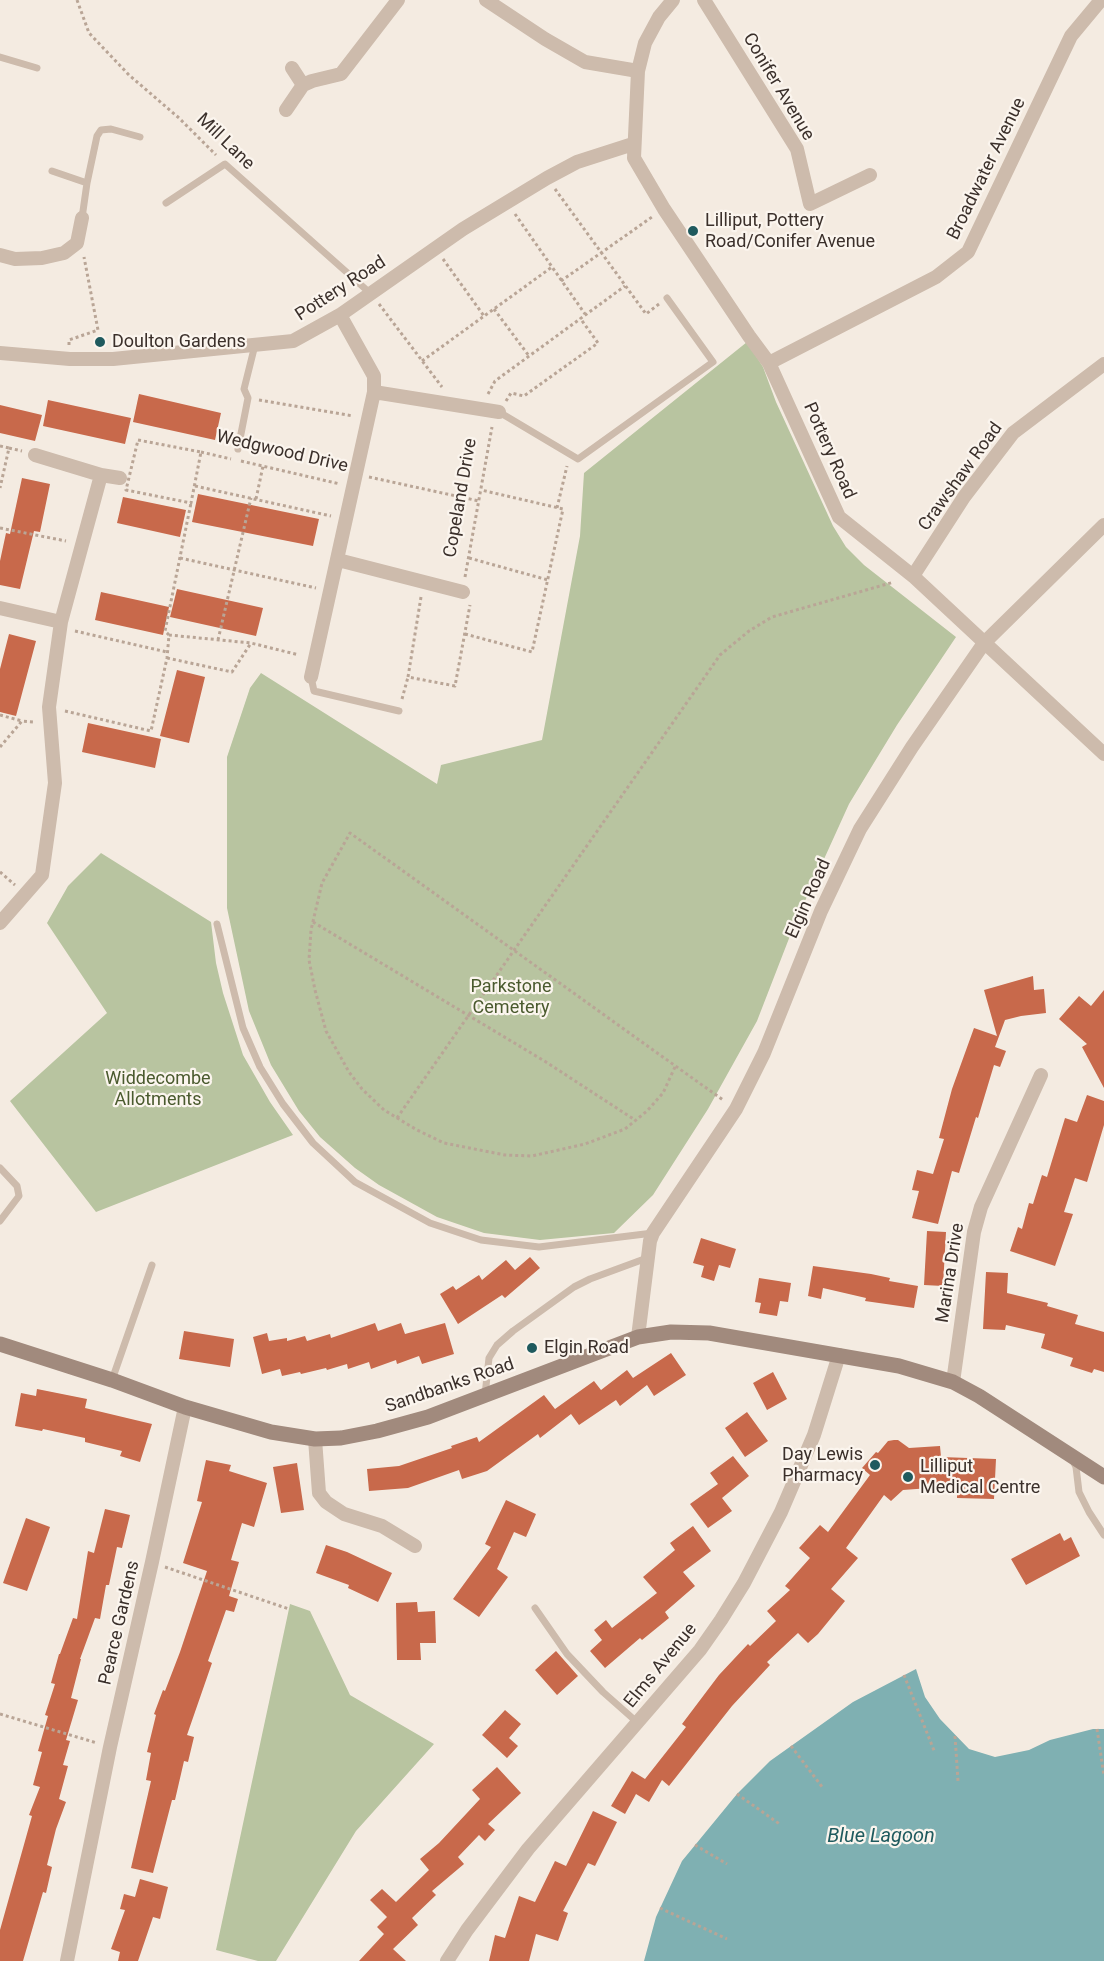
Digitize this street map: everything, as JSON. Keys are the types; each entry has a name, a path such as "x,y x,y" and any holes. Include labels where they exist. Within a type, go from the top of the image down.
{"main road":[{"name":"Sandbanks Road","path":"0,1344 112,1380 185,1407 271,1432 315,1439 341,1438 377,1431 428,1417 638,1337 671,1332 709,1333 899,1366 953,1382 979,1396 1104,1477"}],"street":[{"path":"286,110 303,86 312,81 341,74 398,0"},
{"path":"486,0 585,62 638,71 645,43 659,17 673,0"},
{"name":"Conifer Avenue","path":"704,0 797,149 810,204 870,176"},
{"name":"Broadwater Avenue","path":"769,363 936,277 968,252 1071,36 1101,0"},
{"path":"292,68 303,86"},
{"name":"Pottery Road","path":"638,71 634,158 664,209 769,363 839,518 913,576 1104,754"},
{"name":"Pottery Road","path":"0,353 70,359 113,359 293,341 340,315 436,248 547,178 577,162 633,144"},
{"path":"0,255 15,259 42,258 64,253 77,243 82,218"},
{"path":"311,677 375,392 374,376 340,315"},
{"name":"Crawshaw Road","path":"913,576 964,497 1013,433 1104,364"},
{"path":"375,392 497,412"},
{"path":"35,455 120,478"},
{"path":"0,923 42,875 55,783 48,707 61,625 101,474"},
{"name":"Elgin Road","path":"638,1337 653,1233 736,1110 764,1053 821,911 860,829 912,747 984,643 1104,525"},
{"path":"338,560 424,580 463,592"},
{"path":"0,608 61,625"},
{"name":"Marina Drive","path":"953,1382 974,1232 981,1207 1041,1075"},
{"name":"Elms Avenue","path":"447,1961 467,1930 528,1849 700,1650 744,1583 781,1512 814,1435 839,1355"},
{"name":"Pearce Gardens","path":"67,1961 110,1747 185,1407"},
{"path":"315,1439 319,1493 326,1502 344,1514 382,1526 415,1546"}],"lane":[{"path":"0,57 38,68"},
{"path":"82,218 97,136 101,130 111,129 140,137"},
{"path":"166,203 225,164"},
{"name":"Mill Lane","path":"225,164 370,293"},
{"path":"52,171 87,183"},
{"path":"497,412 578,459 713,362 668,298"},
{"path":"238,449 248,398 244,388 255,345"},
{"path":"311,677 314,690 399,711"},
{"path":"217,924 243,1028 260,1067 283,1104 313,1143 355,1182 430,1223 481,1240 539,1247 653,1233"},
{"path":"0,1168 17,1186 19,1196 0,1221"},
{"path":"485,1395 489,1358 497,1345 513,1331 574,1287 648,1258"},
{"path":"112,1380 152,1265"},
{"path":"1069,1454 1076,1467 1079,1492 1104,1535"},
{"path":"535,1608 567,1654 603,1692 638,1723"}],"path":[{"name":"Mill Lane","path":"77,0 89,33 129,75 179,118 225,164"},
{"path":"547,178 646,314 668,298"},
{"path":"507,203 585,315"},
{"path":"561,281 664,209"},
{"path":"70,359 69,340 98,330 82,246 77,243"},
{"path":"436,248 484,316"},
{"path":"422,361 552,267"},
{"path":"480,409 495,381 625,286"},
{"path":"370,293 453,404"},
{"path":"494,309 529,356"},
{"path":"497,412 511,393 525,396 598,343 580,318"},
{"path":"248,398 369,418"},
{"name":"Copeland Drive","path":"408,677 455,686 472,594 463,592 497,412"},
{"name":"Wedgwood Drive","path":"201,453 191,503 126,490 138,440 201,453 263,466 479,501"},
{"path":"0,446 9,448 0,488"},
{"path":"557,508 570,454"},
{"path":"218,640 234,570 263,466"},
{"path":"195,486 347,520"},
{"path":"465,634 532,652 563,509 481,490"},
{"path":"191,503 165,631 169,635 251,644 316,658"},
{"path":"0,528 82,544"},
{"path":"180,558 331,591"},
{"path":"469,558 548,580"},
{"path":"397,1118 720,655 749,631 772,617 913,576"},
{"path":"399,711 408,677 424,580"},
{"path":"61,625 167,652"},
{"path":"48,707 151,731 167,658 169,635"},
{"path":"167,658 232,672 251,644"},
{"path":"0,715 22,721 49,724"},
{"path":"0,747 22,721"},
{"path":"675,1067 663,1093 647,1111 625,1129 585,1144 532,1156 505,1155 444,1143 384,1110 349,1072 326,1031 309,960 313,922 322,883 350,833 736,1110"},
{"path":"313,922 546,1062 635,1120"},
{"path":"152,1562 289,1609"},
{"path":"904,1675 935,1754"},
{"path":"0,1714 110,1747"},
{"path":"1097,1729 1104,1776"},
{"path":"955,1736 958,1781"},
{"path":"791,1746 823,1788"},
{"path":"737,1794 781,1825"},
{"path":"695,1845 727,1864"},
{"path":"660,1908 727,1940"}],"green space":[{"name":"Parkstone Cemetery","path":"747,342 763,367 776,402 833,526 846,547 864,565 956,637 897,725 849,804 795,923 757,1021 708,1109 653,1195 614,1233 540,1240 484,1233 437,1217 379,1185 355,1168 320,1137 299,1111 271,1065 249,1011 227,908 227,757 250,688 261,673 437,784 441,765 542,740 580,536 584,473"},
{"name":"Widdecombe Allotments","path":"101,853 211,922 216,963 223,993 243,1055 270,1102 293,1135 96,1212 10,1101 107,1013 47,923 68,886"},
{"path":"290,1604 310,1611 350,1695 434,1744 356,1831 276,1961 258,1961 216,1950"}],"water":[{"name":"Blue Lagoon","path":"916,1669 925,1697 940,1719 969,1749 995,1757 1029,1750 1050,1740 1093,1729 1104,1729 1104,1961 644,1961 656,1917 682,1861 737,1794 770,1761 853,1702"}],"building":[{"path":"139,394 221,413 215,440 133,422"},
{"path":"48,400 131,418 125,444 43,426"},
{"path":"0,405 42,415 35,441 0,433"},
{"path":"22,478 50,484 40,532 34,531 20,589 0,585 0,561 6,533 10,534"},
{"path":"198,494 319,519 313,546 192,522"},
{"path":"123,497 186,510 180,537 117,523"},
{"path":"177,589 263,608 256,636 170,617"},
{"path":"101,592 169,607 163,635 95,620"},
{"path":"9,634 36,641 16,716 0,712 0,669"},
{"path":"177,670 205,677 189,743 160,736"},
{"path":"88,723 161,739 155,768 82,752"},
{"path":"1033,976 1034,990 1044,989 1046,1013 1005,1020 995,1047 1006,1051 1000,1067 994,1065 959,1173 952,1171 938,1224 912,1218 919,1191 912,1190 917,1170 933,1174 944,1139 939,1138 952,1089 974,1028 997,1036 984,990"},
{"path":"1104,990 1104,1088 1082,1047 1087,1044 1059,1019 1079,996 1091,1006"},
{"path":"1087,1095 1104,1101 1104,1125 1087,1182 1075,1178 1064,1212 1073,1214 1055,1266 1010,1251 1018,1227 1022,1229 1029,1203 1033,1204 1042,1175 1047,1177 1065,1118 1077,1122"},
{"path":"927,1231 946,1232 943,1286 924,1285"},
{"path":"701,1238 736,1249 730,1268 719,1265 714,1281 701,1277 704,1266 693,1263"},
{"path":"530,1257 540,1268 505,1298 502,1295 458,1324 440,1294 453,1286 456,1290 479,1275 482,1280 506,1260 515,1270"},
{"path":"813,1266 871,1274 890,1278 889,1281 918,1286 914,1308 865,1301 866,1298 823,1288 821,1299 808,1296"},
{"path":"986,1272 1008,1273 1007,1293 1048,1303 1047,1306 1078,1315 1075,1324 1104,1332 1104,1372 1094,1369 1092,1373 1070,1366 1073,1358 1041,1348 1045,1334 1006,1325 1005,1330 983,1329"},
{"path":"759,1278 791,1283 788,1302 780,1301 777,1316 759,1313 761,1303 755,1302"},
{"path":"375,1323 378,1331 401,1323 405,1334 445,1323 454,1354 422,1364 419,1356 397,1364 396,1360 371,1369 369,1362 348,1369 347,1364 301,1374 300,1372 282,1376 280,1369 262,1374 253,1337 267,1333 269,1341 287,1338 287,1341 305,1336 307,1341 330,1334 331,1338"},
{"path":"184,1331 234,1339 230,1367 179,1359"},
{"path":"671,1353 686,1375 654,1396 647,1385 620,1406 616,1400 579,1425 571,1414 540,1438 538,1434 487,1471 462,1479 459,1470 408,1488 369,1491 367,1469 399,1466 477,1437 479,1442 544,1395 555,1409 594,1381 601,1390 627,1370 633,1378"},
{"path":"773,1372 787,1399 767,1410 753,1383"},
{"path":"37,1389 87,1399 85,1408 152,1424 140,1462 120,1456 122,1451 85,1442 85,1438 15,1426 21,1393 36,1396"},
{"path":"747,1412 768,1441 745,1457 725,1428"},
{"path":"898,1440 909,1448 940,1446 941,1457 996,1459 994,1499 957,1498 957,1486 903,1490 891,1501 884,1495 846,1548 858,1558 831,1589 845,1601 818,1634 808,1643 798,1633 767,1662 770,1665 732,1706 669,1786 662,1780 649,1802 636,1794 625,1814 611,1806 632,1771 645,1779 686,1727 682,1724 719,1675 748,1644 750,1646 776,1621 767,1611 790,1590 785,1586 810,1558 799,1548 820,1525 828,1532 870,1475 862,1468 888,1441"},
{"path":"733,1456 749,1476 722,1498 732,1511 708,1528 690,1504 718,1484 710,1473"},
{"path":"206,1460 231,1465 229,1471 267,1483 254,1527 242,1523 231,1560 239,1562 229,1596 238,1599 234,1612 226,1610 208,1661 212,1663 187,1735 194,1737 188,1762 184,1761 153,1873 131,1868 151,1781 146,1780 151,1753 147,1752 156,1715 154,1714 180,1652 207,1571 183,1563 202,1502 197,1501"},
{"path":"297,1463 304,1510 281,1513 273,1467"},
{"path":"506,1500 536,1514 526,1537 514,1532 497,1569 508,1577 479,1617 453,1599 491,1547 485,1544"},
{"path":"105,1509 130,1515 122,1548 117,1547 109,1585 106,1585 100,1619 95,1618 80,1659 71,1698 78,1700 66,1740 70,1741 63,1765 68,1766 59,1799 66,1802 47,1865 52,1867 46,1893 43,1892 23,1961 0,1961 0,1930 32,1816 29,1815 40,1787 33,1785 42,1752 38,1751 48,1716 45,1715 55,1684 51,1683 73,1618 77,1619 88,1551 94,1553"},
{"path":"26,1518 50,1527 27,1591 3,1583"},
{"path":"693,1526 711,1551 683,1572 695,1586 665,1612 669,1618 642,1640 640,1638 605,1668 590,1651 602,1640 594,1630 606,1620 612,1628 657,1593 643,1577 675,1550 670,1543"},
{"path":"1060,1533 1064,1541 1071,1537 1080,1556 1026,1585 1011,1559"},
{"path":"326,1545 392,1573 378,1602 348,1588 349,1585 316,1573"},
{"path":"417,1602 418,1612 435,1611 436,1643 420,1643 421,1660 397,1660 396,1603"},
{"path":"556,1651 578,1676 557,1695 535,1670"},
{"path":"505,1710 521,1724 509,1738 518,1746 507,1758 482,1735"},
{"path":"497,1767 521,1793 488,1824 495,1830 485,1841 479,1835 458,1857 464,1864 432,1891 436,1895 412,1918 418,1925 393,1949 406,1961 359,1961 384,1934 377,1927 387,1917 370,1900 382,1889 396,1902 429,1870 420,1859 439,1843 480,1799 472,1790"},
{"path":"593,1811 617,1822 595,1866 588,1863 563,1911 568,1913 558,1941 536,1934 529,1961 489,1961 495,1935 505,1938 519,1896 535,1902 555,1861 566,1866"},
{"path":"140,1879 168,1887 160,1919 153,1917 138,1961 118,1961 120,1952 111,1949 125,1910 120,1909 124,1894 135,1897"}],"place":[{"name":"Lilliput, Pottery Road/Conifer Avenue","path":"693,231"},
{"name":"Doulton Gardens","path":"100,342"},
{"name":"Elgin Road","path":"532,1348"},
{"name":"Day Lewis Pharmacy","path":"875,1465"},
{"name":"Lilliput Medical Centre","path":"908,1477"}]}
